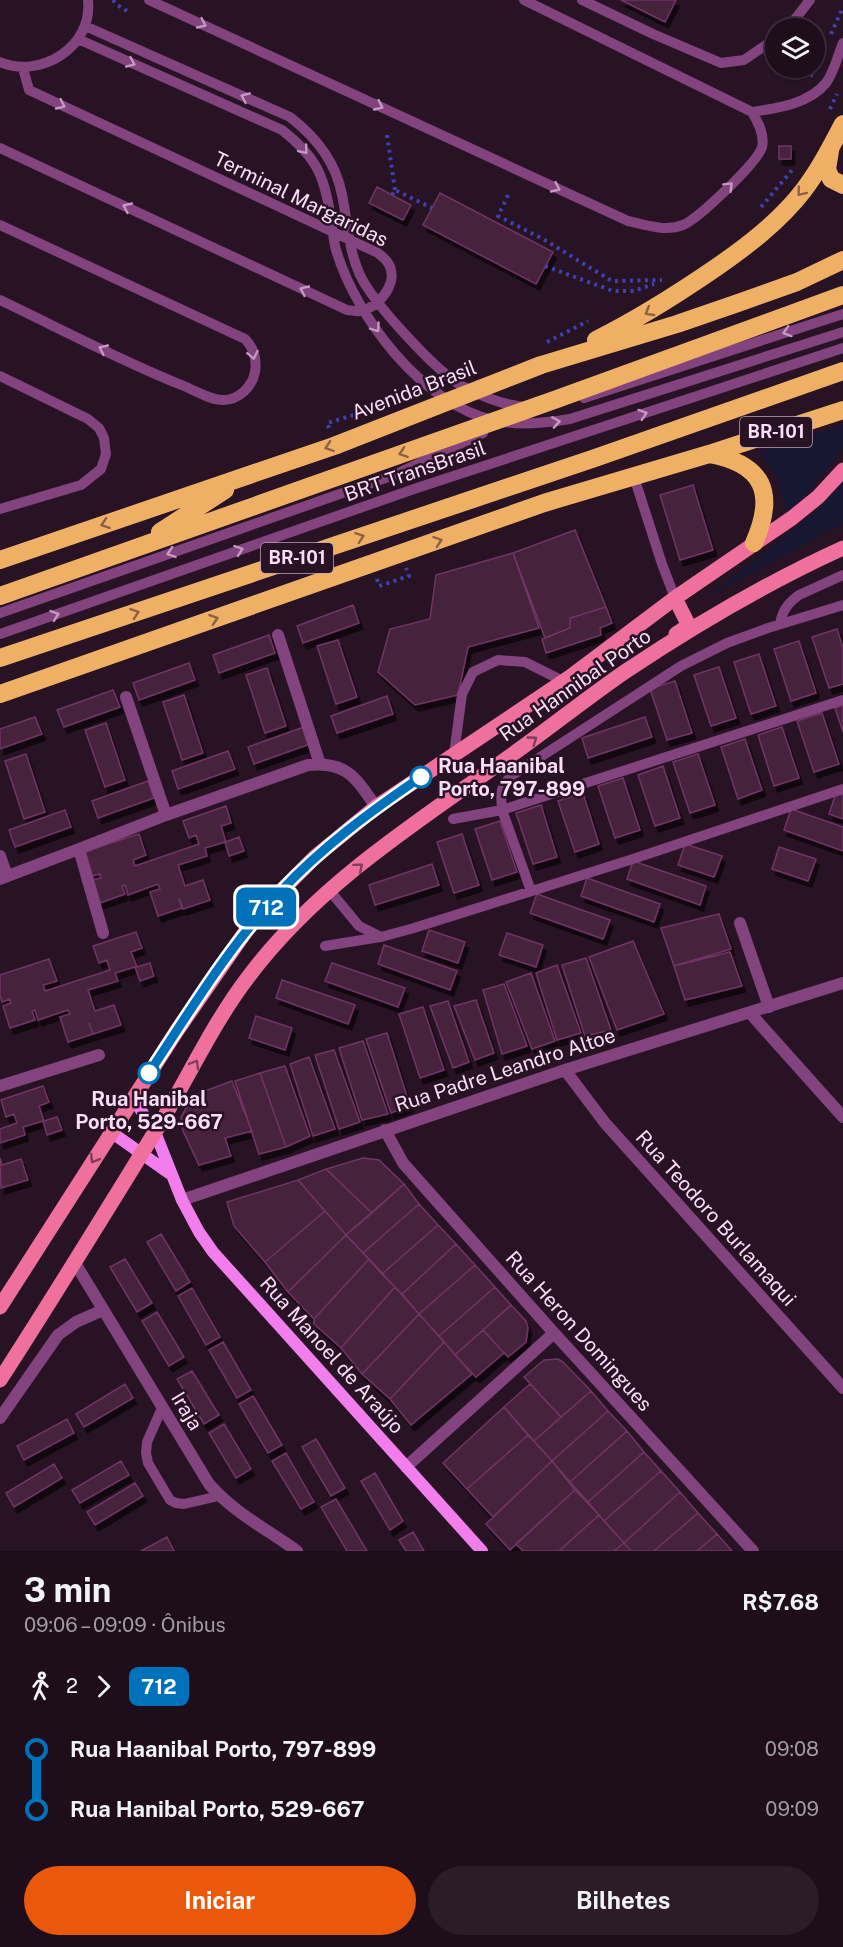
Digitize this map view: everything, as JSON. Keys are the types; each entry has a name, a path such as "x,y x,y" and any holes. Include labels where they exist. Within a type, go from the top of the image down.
{"highway":[{"path":"835,122 827,169 831,179 843,185"},
{"path":"541,365 576,350 645,314 743,248 777,219 802,192 830,149"},
{"name":"Avenida Brasil","path":"0,560 334,446 541,365 738,303 797,282 843,260"},
{"path":"0,596 843,295"},
{"name":"BR-101","path":"0,658 595,458 843,371"},
{"name":"BR-101","path":"0,694 544,503 709,454 843,410"},
{"path":"709,454 737,461 759,480 764,494 765,510 762,525 754,543"},
{"path":"484,525 595,458"},
{"path":"131,549 252,474"}],"main road":[{"name":"Rua Hannibal Porto","path":"0,1307 176,1032 246,931 315,857 376,807 563,681 675,598 792,518 818,497 843,470"},
{"name":"Rua Hannibal Porto","path":"0,1380 155,1132 231,1001 251,973 291,929 330,891 388,842 625,672 753,593 843,548"},
{"path":"625,672 685,628 686,620 675,598"}],"street":[{"path":"278,635 320,764"},
{"path":"126,697 166,815"},
{"path":"0,856 4,878 166,815 308,765 331,765 351,775 376,807"},
{"path":"79,849 103,933"},
{"path":"740,923 769,1007"},
{"name":"Rua Padre Leandro Altoe","path":"182,1200 565,1070 843,983"},
{"path":"750,1013 843,1117"},
{"path":"0,1086 99,1055"},
{"name":"Rua Teodoro Burlamaqui","path":"565,1070 605,1123 843,1388"},
{"name":"Rua Manoel de Araújo","path":"133,1098 155,1132 170,1173 198,1232 229,1271 482,1551"},
{"name":"Rua Heron Domingues","path":"385,1130 404,1163 554,1333 753,1551"},
{"path":"111,1132 170,1173"},
{"name":"Iraja","path":"75,1263 209,1484 219,1496 297,1551"},
{"path":"0,1418 58,1335 76,1322 103,1310"},
{"path":"406,1467 554,1333"}],"lane":[{"path":"0,62 23,68 44,65 63,55 78,39 85,26 88,0"},
{"path":"149,0 628,221 661,228 683,225 700,212 756,158 762,146 760,126 752,112 524,0"},
{"path":"582,0 721,63 744,60 765,46"},
{"path":"796,18 810,0"},
{"path":"85,26 290,117 308,131 326,153 336,174 342,194 349,246 360,275 376,299 442,371 462,386 508,404 524,407 564,404 843,314"},
{"path":"78,39 282,130 298,143 313,160 323,178 328,196 335,248 347,279 373,325 394,352 426,386 450,403 474,415 494,421 519,424 570,419 843,332"},
{"path":"752,112 799,102 816,93 827,82 843,43"},
{"name":"Terminal Margaridas","path":"0,148 347,310 360,312 373,306 387,292 392,273 388,262 378,253 29,90 23,68"},
{"path":"0,225 245,339 252,346 255,356 252,382 238,397 225,400 213,399 0,300"},
{"name":"BRT TransBrasil","path":"0,634 417,488 843,348"},
{"path":"0,376 88,419 99,428 104,438 106,454 101,469 81,485 0,509"},
{"name":"BRT TransBrasil","path":"0,613 394,475 557,399"},
{"path":"634,477 675,598"},
{"path":"780,624 784,611 792,600 843,575"},
{"path":"531,891 502,810 501,791 504,784 521,770 681,666 727,643 843,605"},
{"path":"454,754 462,694 473,672 498,660 525,662 563,681"},
{"path":"453,819 502,810 843,700"},
{"path":"325,946 381,937 414,928 843,789"},
{"path":"330,891 359,926 381,937"},
{"path":"162,1408 147,1442 146,1453 148,1463 170,1500 184,1504 219,1496"}],"path":[{"path":"114,0 116,4 130,13"},
{"path":"818,78 840,87 835,122"},
{"path":"387,135 395,190 392,195"},
{"path":"758,209 796,166"},
{"path":"395,190 432,208"},
{"path":"508,195 498,216 543,239 612,281 666,280"},
{"path":"545,266 613,291 634,291 666,280"},
{"path":"635,296 666,280"},
{"path":"542,345 594,318"},
{"path":"327,423 354,415"},
{"path":"351,423 362,418"},
{"path":"379,586 409,576"}],"shaded area":[{"path":"843,424 843,449 806,495 786,513 777,480 758,453"},
{"path":"843,481 843,523 705,599 811,515"}],"building":[{"path":"621,0 676,0 665,22"},
{"path":"779,146 791,146 791,159 779,159"},
{"path":"377,187 411,205 403,220 369,203"},
{"path":"440,193 553,252 536,284 423,225"},
{"path":"693,485 713,550 680,560 660,495"},
{"path":"575,530 606,607 570,618 570,628 545,638 513,553"},
{"path":"513,553 539,628 468,647 458,695 415,705 378,672 390,629 430,619 436,575"},
{"path":"353,605 359,623 303,643 297,626"},
{"path":"606,607 612,623 600,628 601,635 546,653 542,639 570,628 570,618"},
{"path":"837,629 843,648 843,684 829,688 812,637"},
{"path":"269,635 275,653 219,673 213,655"},
{"path":"338,640 357,697 336,704 317,646"},
{"path":"799,641 816,693 791,701 774,649"},
{"path":"759,654 776,706 751,714 734,662"},
{"path":"189,663 195,680 139,700 133,683"},
{"path":"719,667 736,718 711,726 694,675"},
{"path":"267,668 286,726 265,733 246,675"},
{"path":"675,681 692,733 667,740 650,689"},
{"path":"113,690 120,707 64,727 57,710"},
{"path":"184,695 203,753 182,760 163,702"},
{"path":"387,696 393,714 337,733 331,716"},
{"path":"843,705 843,732 835,708"},
{"path":"822,713 839,764 814,772 797,721"},
{"path":"35,717 42,734 0,749 0,729"},
{"path":"645,717 652,737 588,758 582,738"},
{"path":"106,723 125,780 105,787 85,730"},
{"path":"304,727 310,744 254,764 248,747"},
{"path":"782,727 799,778 774,786 758,735"},
{"path":"745,739 762,790 738,799 721,747"},
{"path":"228,751 235,769 178,789 172,771"},
{"path":"26,754 45,812 24,819 5,761"},
{"path":"698,754 715,805 690,813 673,762"},
{"path":"663,766 680,818 655,826 638,775"},
{"path":"623,778 640,830 615,838 598,786"},
{"path":"148,781 154,798 98,818 92,801"},
{"path":"583,793 599,844 575,852 558,801"},
{"path":"836,793 843,795 843,819 829,814"},
{"path":"541,805 557,857 533,864 516,813"},
{"path":"226,806 231,823 221,826 226,842 239,837 244,851 229,856 225,842 205,848 207,856 178,865 185,886 203,880 210,900 183,909 179,898 182,908 158,916 150,892 160,889 158,884 128,895 125,885 122,886 125,894 100,903 92,880 101,878 100,874 92,876 83,852 139,834 146,855 133,860 135,866 199,844 196,835 189,838 183,821"},
{"path":"791,809 843,827 843,851 784,830"},
{"path":"65,810 71,827 15,847 9,830"},
{"path":"500,821 517,872 492,880 475,829"},
{"path":"462,834 479,885 454,893 437,842"},
{"path":"685,844 722,856 714,877 678,865"},
{"path":"779,847 816,859 808,881 772,869"},
{"path":"633,861 706,886 700,905 627,879"},
{"path":"432,864 439,885 375,905 369,885"},
{"path":"587,878 660,904 654,922 581,896"},
{"path":"537,894 610,920 603,939 530,913"},
{"path":"719,914 731,949 674,966 661,928"},
{"path":"429,930 465,942 458,963 422,951"},
{"path":"136,932 142,948 131,952 137,967 150,963 154,976 140,981 135,967 115,973 118,981 88,990 95,1011 114,1005 121,1025 68,1042 60,1017 70,1014 68,1010 38,1020 35,1010 32,1011 35,1020 10,1028 3,1006 11,1003 10,999 2,1002 0,975 49,959 57,981 43,985 45,991 110,970 107,960 99,963 93,946"},
{"path":"507,933 543,945 536,967 499,955"},
{"path":"633,941 664,1014 617,1030 589,957"},
{"path":"384,945 457,971 450,990 378,964"},
{"path":"730,952 742,986 685,1000 674,966"},
{"path":"586,958 611,1030 585,1036 562,965"},
{"path":"332,963 405,988 398,1007 325,981"},
{"path":"557,965 581,1033 557,1040 536,973"},
{"path":"531,973 555,1041 532,1049 506,982"},
{"path":"282,980 355,1005 348,1024 276,998"},
{"path":"504,984 527,1046 502,1054 483,990"},
{"path":"476,1000 494,1053 475,1060 454,1006"},
{"path":"448,1001 469,1062 453,1068 430,1006"},
{"path":"423,1007 444,1070 420,1078 399,1014"},
{"path":"256,1016 292,1028 285,1050 249,1038"},
{"path":"387,1033 410,1106 391,1113 366,1039"},
{"path":"363,1041 388,1114 362,1120 339,1048"},
{"path":"334,1050 360,1122 339,1129 315,1055"},
{"path":"309,1057 335,1129 313,1136 290,1064"},
{"path":"285,1066 310,1136 286,1147 260,1073"},
{"path":"260,1073 286,1147 259,1154 235,1081"},
{"path":"232,1081 252,1131 225,1138 231,1156 199,1165 183,1131 181,1117 194,1095"},
{"path":"43,1086 49,1102 39,1106 44,1121 57,1117 62,1130 47,1135 43,1121 23,1127 25,1135 0,1143 0,1129 17,1123 14,1114 6,1117 1,1100"},
{"path":"0,1158 2,1165 21,1159 28,1180 1,1188"},
{"path":"363,1158 379,1160 404,1184 372,1213 326,1169"},
{"path":"326,1169 372,1213 346,1235 298,1180"},
{"path":"298,1180 325,1211 265,1262 234,1226 227,1202"},
{"path":"404,1184 419,1204 363,1253 346,1235"},
{"path":"419,1204 438,1225 382,1274 363,1253"},
{"path":"325,1211 346,1235 288,1292 265,1262"},
{"path":"438,1225 456,1244 402,1294 382,1274"},
{"path":"161,1234 190,1282 176,1291 147,1242"},
{"path":"346,1235 369,1259 314,1319 288,1292"},
{"path":"456,1244 475,1265 419,1314 402,1294"},
{"path":"125,1259 152,1303 137,1312 110,1267"},
{"path":"369,1259 395,1287 341,1348 314,1324 314,1319"},
{"path":"475,1265 495,1287 439,1336 419,1314"},
{"path":"395,1287 419,1314 362,1374 341,1348"},
{"path":"495,1287 511,1305 455,1355 439,1336"},
{"path":"192,1288 220,1337 206,1345 178,1296"},
{"path":"511,1305 526,1321 528,1328 526,1342 508,1357 483,1330"},
{"path":"157,1312 184,1357 169,1366 142,1321"},
{"path":"419,1314 444,1342 390,1399 362,1374"},
{"path":"483,1330 504,1353 476,1377 455,1355"},
{"path":"223,1342 251,1390 237,1398 209,1350"},
{"path":"444,1342 472,1374 411,1425 390,1399"},
{"path":"558,1359 591,1391 561,1417 524,1377 544,1360"},
{"path":"192,1371 219,1415 204,1424 177,1379"},
{"path":"125,1384 133,1398 84,1427 76,1414"},
{"path":"530,1384 561,1417 534,1441 504,1407"},
{"path":"591,1391 608,1411 552,1461 534,1441"},
{"path":"253,1396 282,1445 268,1453 239,1404"},
{"path":"504,1407 528,1435 467,1489 443,1463"},
{"path":"608,1411 627,1431 570,1482 552,1461"},
{"path":"67,1419 74,1433 24,1460 17,1446"},
{"path":"224,1424 251,1469 236,1478 209,1433"},
{"path":"627,1431 644,1452 588,1502 570,1482"},
{"path":"528,1435 552,1461 493,1517 467,1489"},
{"path":"316,1439 345,1488 331,1496 302,1447"},
{"path":"644,1452 661,1471 604,1521 588,1502"},
{"path":"286,1453 314,1502 301,1509 272,1461"},
{"path":"121,1461 129,1475 80,1503 72,1490"},
{"path":"552,1461 575,1490 510,1550 486,1524"},
{"path":"54,1464 62,1478 14,1507 6,1493"},
{"path":"661,1471 680,1492 624,1543 604,1521"},
{"path":"375,1473 403,1521 390,1530 361,1481"},
{"path":"135,1483 143,1496 95,1525 87,1512"},
{"path":"575,1490 599,1515 559,1551 523,1551 516,1544"},
{"path":"680,1492 698,1513 654,1551 631,1551 624,1543"},
{"path":"336,1499 367,1551 347,1551 321,1507"},
{"path":"698,1513 717,1534 697,1551 654,1551"},
{"path":"599,1515 624,1543 614,1551 559,1551"},
{"path":"413,1532 424,1551 406,1551 399,1540"},
{"path":"717,1534 732,1551 697,1551"},
{"path":"167,1537 174,1551 141,1551"},
{"path":"624,1543 631,1551 614,1551"}],"bus line":[{"name":"712","path":"149,1073 246,931 280,892 315,857 347,830 376,807 421,777"}],"place":[{"name":"Rua Haanibal Porto, 797-899","path":"421,777"},
{"name":"Rua Hanibal Porto, 529-667","path":"149,1073"}]}
